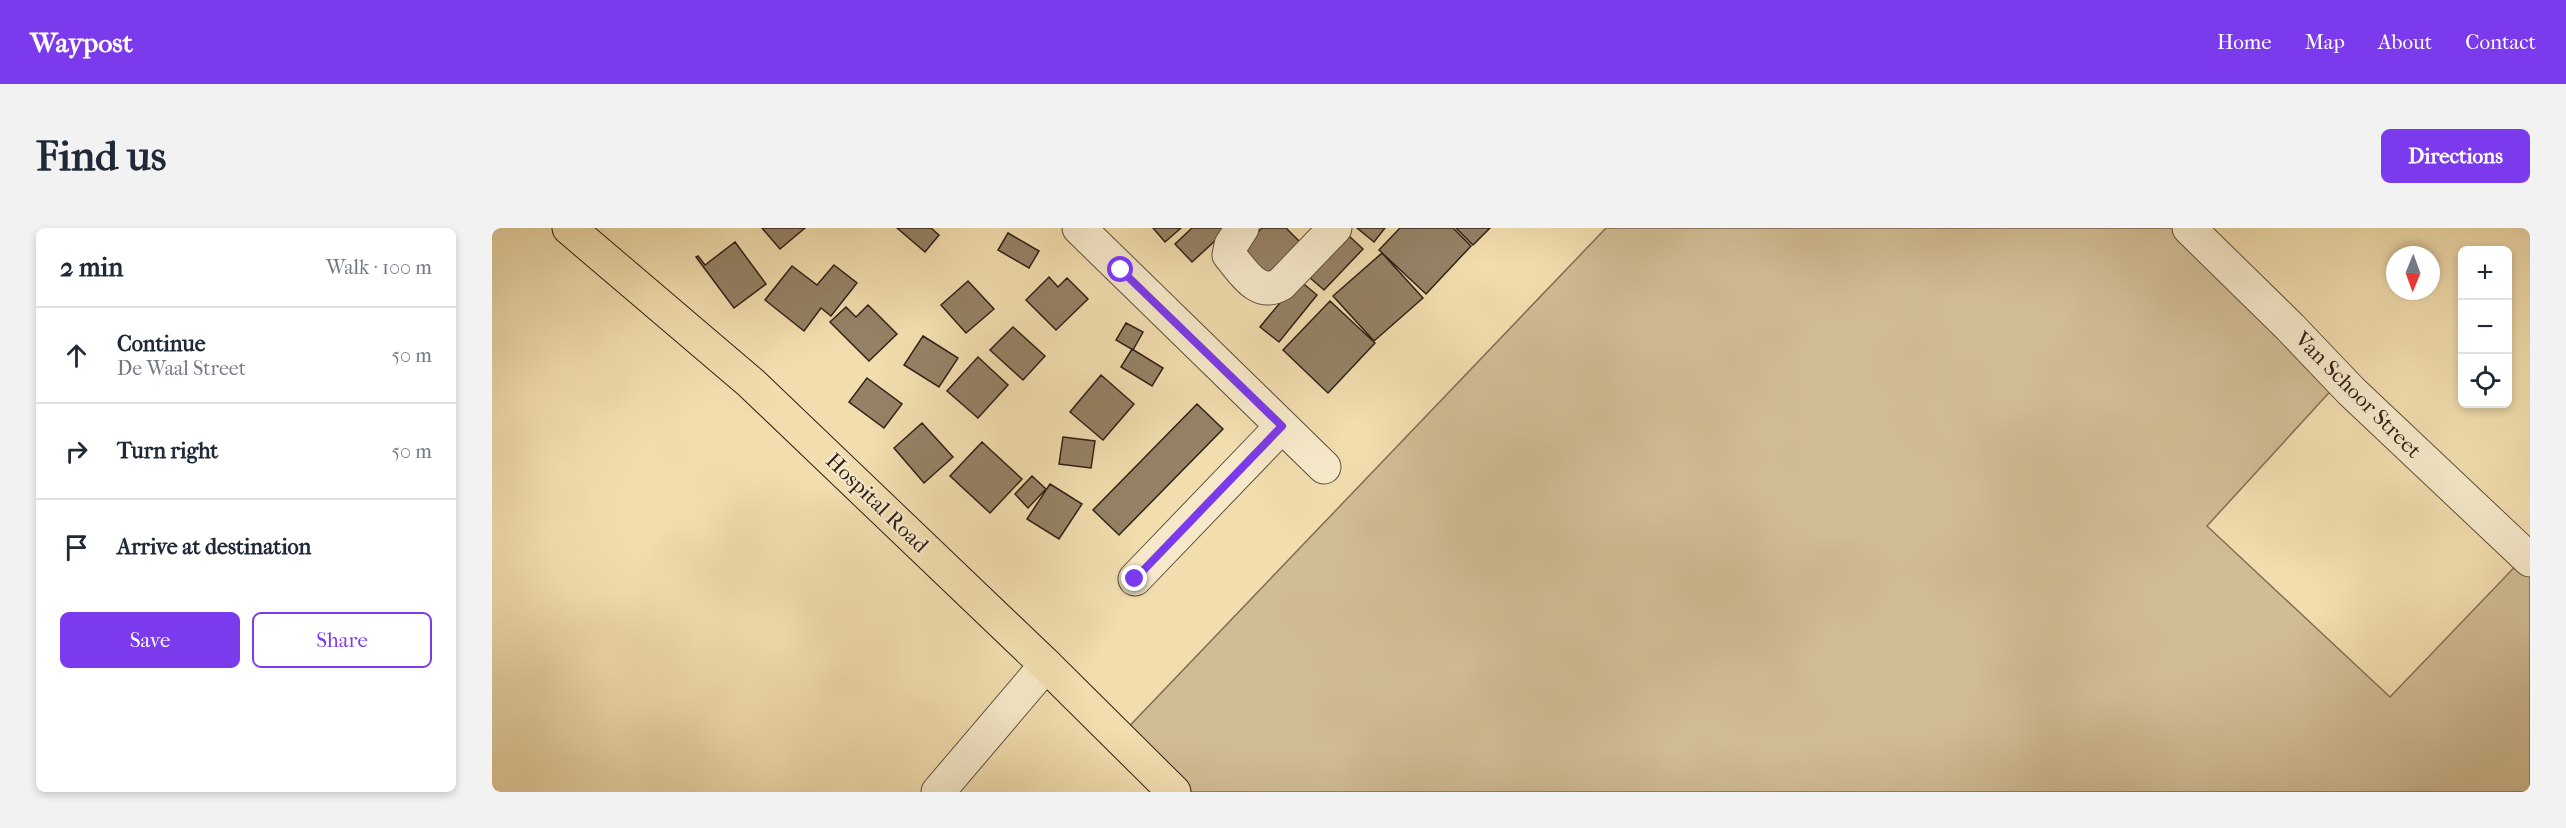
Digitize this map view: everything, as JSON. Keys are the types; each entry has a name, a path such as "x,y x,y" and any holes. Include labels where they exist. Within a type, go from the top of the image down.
{"main road":[{"name":"Hospital Road","path":"569,228 751,383 1046,665 1174,792"}],"street":[{"path":"1079,228 1323,467"},
{"path":"1242,228 1231,245 1229,255 1257,287 1266,288 1274,288 1281,284 1335,228"},
{"name":"Van Schoor Street","path":"2189,228 2290,327 2351,391 2530,560"},
{"path":"1135,579 1282,426"},
{"path":"938,792 1046,665"}],"shaded area":[{"path":"1606,228 2201,228 2348,372 2207,526 2390,697 2530,551 2530,792 1174,792 1118,738"}],"building":[{"path":"762,228 805,228 780,249"},
{"path":"897,228 931,228 939,235 925,252"},
{"path":"1153,228 1181,228 1165,242"},
{"path":"1192,228 1229,228 1192,262 1175,244"},
{"path":"1262,228 1286,228 1302,244 1268,279 1239,252"},
{"path":"1357,228 1385,228 1374,242"},
{"path":"1400,228 1453,228 1471,246 1426,294 1379,250"},
{"path":"1456,228 1490,228 1473,245"},
{"path":"1008,233 1039,251 1029,268 998,250"},
{"path":"1348,235 1363,249 1324,290 1308,276"},
{"path":"735,242 766,284 734,308 696,257 698,256 705,265"},
{"path":"1382,253 1423,298 1374,341 1333,296"},
{"path":"834,265 857,283 831,316 821,308 804,331 765,300 792,266 817,285"},
{"path":"1049,277 1058,287 1067,278 1088,299 1056,330 1026,300"},
{"path":"1299,280 1317,295 1279,342 1260,327"},
{"path":"968,281 994,309 966,333 941,305"},
{"path":"1330,301 1375,343 1328,393 1283,350"},
{"path":"868,305 897,334 869,361 830,322 846,307 856,317"},
{"path":"1126,323 1143,332 1133,350 1116,340"},
{"path":"1013,327 1045,356 1023,380 990,350"},
{"path":"923,336 958,358 939,387 904,365"},
{"path":"1132,349 1163,368 1152,386 1121,367"},
{"path":"978,357 1008,385 978,418 947,391"},
{"path":"1101,375 1134,404 1103,440 1070,412"},
{"path":"867,378 902,404 884,428 849,402"},
{"path":"1197,404 1223,429 1119,535 1093,510"},
{"path":"922,423 953,457 924,483 894,448"},
{"path":"1063,437 1095,441 1091,468 1059,464"},
{"path":"982,442 1022,479 990,513 950,476"},
{"path":"1032,476 1046,489 1028,508 1015,494"},
{"path":"1050,484 1082,504 1059,539 1027,519"}],"route":[{"path":"1121,270 1282,426 1135,579"}]}
